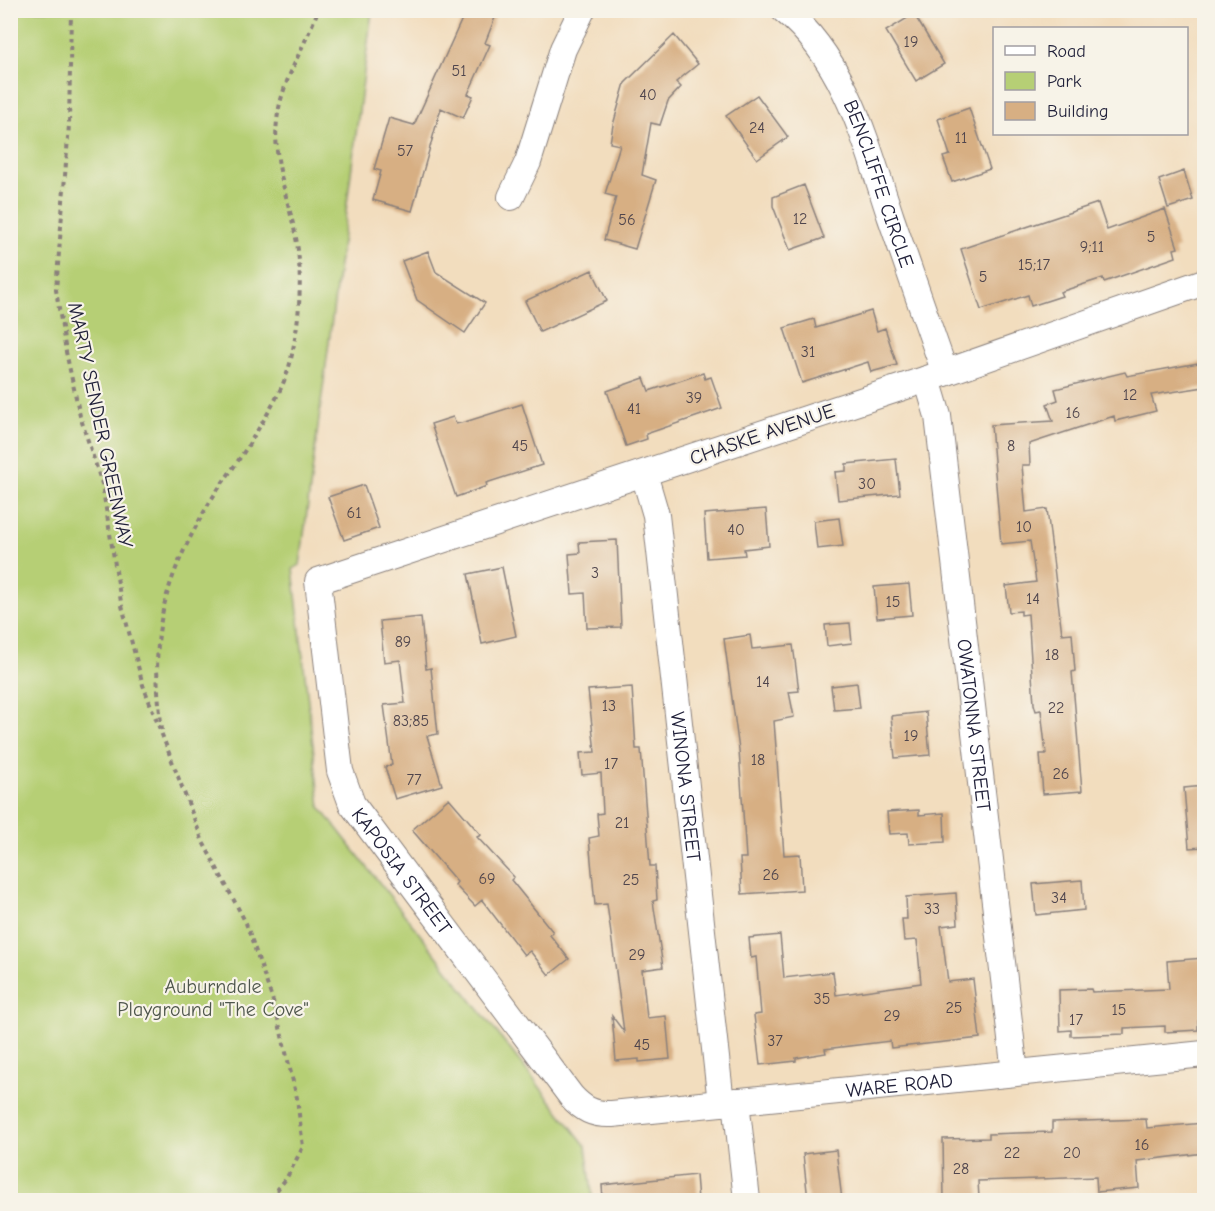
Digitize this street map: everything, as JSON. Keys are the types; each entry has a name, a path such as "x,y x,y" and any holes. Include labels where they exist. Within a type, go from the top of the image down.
{"street":[{"path":"511,197 528,162 563,49 582,10"},
{"name":"BENCLIFFE CIRCLE","path":"784,10 814,42 846,96 865,142 936,376"},
{"name":"CHASKE AVENUE","path":"318,581 936,376 1204,282"},
{"name":"OWATONNA STREET","path":"936,376 938,416 1015,1073"},
{"name":"WINONA STREET","path":"645,474 656,515 729,1102 747,1200"},
{"name":"KAPOSIA STREET","path":"318,581 340,771 352,804 571,1096 593,1113"},
{"name":"WARE ROAD","path":"593,1113 612,1114 1204,1054"}],"path":[{"name":"MARTY SENDER GREENWAY","path":"71,10 69,125 56,290 66,352 80,416 105,495 121,602 143,685 203,842 246,923 275,1007 297,1098 303,1147 286,1179 269,1200"},
{"path":"164,737 156,681 156,645 162,608 181,558 204,510 236,466 270,410 291,361 301,298 297,250 277,164 277,120 286,84 318,10"}],"green space":[{"name":"Auburndale Playground \"The Cove\"","path":"11,10 372,11 300,565 293,569 320,807 586,1146 593,1200 11,1200"}],"building":[{"path":"466,10 498,10 485,43 490,45 468,94 473,96 463,118 441,108 412,211 373,200 381,171 374,169 389,118 414,125"},
{"path":"914,14 944,64 916,81 886,31"},
{"path":"674,35 698,64 676,82 681,87 668,101 660,125 651,123 642,175 656,180 635,249 604,240 616,197 605,194 620,145 610,143 613,125 625,83"},
{"path":"757,95 788,137 757,159 726,116"},
{"path":"969,108 990,169 952,182 943,157 950,155 938,119"},
{"path":"1184,171 1193,200 1168,208 1159,180"},
{"path":"804,185 824,238 790,250 773,206 773,197"},
{"path":"1098,203 1107,230 1165,209 1178,248 1174,249 1176,257 1104,282 1103,278 1060,292 1062,296 1031,306 1028,295 981,310 961,249"},
{"path":"428,251 436,272 485,303 465,333 417,300 402,261"},
{"path":"592,270 607,301 540,332 525,301"},
{"path":"871,311 877,331 885,328 897,365 871,372 868,362 802,383 784,328 814,319 816,328"},
{"path":"1204,362 1204,387 1151,395 1156,411 1115,421 1114,416 1029,444 1030,465 1022,465 1026,512 1047,509 1062,634 1072,633 1075,671 1072,672 1082,791 1043,794 1040,754 1046,754 1041,710 1036,711 1034,704 1028,614 1021,615 1021,611 1009,612 1006,586 1036,582 1030,541 1001,544 991,425 1053,421 1047,404 1058,400 1055,389 1125,372 1127,376"},
{"path":"703,373 705,379 711,377 722,408 646,434 647,439 626,446 607,391 644,378 649,391"},
{"path":"522,404 542,465 486,483 487,486 456,497 431,424 453,417 456,424"},
{"path":"896,459 900,494 838,500 835,472 846,471 846,464"},
{"path":"364,485 379,528 344,540 328,497"},
{"path":"766,509 769,546 744,549 745,555 707,558 704,514"},
{"path":"839,518 843,546 817,549 814,521"},
{"path":"617,540 621,627 587,628 585,593 572,594 569,554 580,553 579,542"},
{"path":"502,567 516,636 482,644 468,574"},
{"path":"909,584 912,615 877,618 874,587"},
{"path":"421,617 426,669 431,668 438,734 427,736 442,785 395,799 385,767 392,765 384,705 405,703 400,660 384,662 380,621"},
{"path":"850,623 852,643 827,646 825,625"},
{"path":"750,635 752,649 793,645 799,691 789,692 794,717 774,721 784,855 800,854 802,890 742,894 740,858 746,858 739,750 724,639"},
{"path":"857,683 860,708 834,710 831,686"},
{"path":"632,687 636,749 641,749 650,866 655,866 657,900 653,901 663,967 642,970 647,1018 666,1016 670,1059 639,1062 639,1059 616,1061 612,1016 624,1032 607,904 595,905 589,838 599,836 597,814 603,813 601,773 582,775 580,753 595,752 588,690"},
{"path":"926,712 930,755 895,758 891,716"},
{"path":"1204,786 1204,847 1189,848 1184,788"},
{"path":"449,798 481,835 477,837 514,877 511,880 553,932 550,935 569,959 549,975 530,951 524,955 482,900 475,906 455,885 457,882 412,830"},
{"path":"919,810 919,815 944,813 945,842 909,844 908,833 889,834 887,812"},
{"path":"1082,880 1084,910 1036,915 1033,884"},
{"path":"956,893 958,924 941,926 948,982 973,979 980,1038 891,1048 890,1041 825,1049 826,1053 796,1058 796,1061 760,1065 754,1015 761,1014 756,957 751,958 749,938 780,935 784,978 833,972 836,995 921,983 917,940 904,941 902,919 907,919 906,897"},
{"path":"1204,958 1204,1021 1198,1021 1198,1030 1165,1032 1165,1026 1124,1028 1124,1034 1071,1036 1071,1030 1060,1031 1059,990 1091,989 1092,992 1169,989 1167,961"},
{"path":"1146,1119 1147,1128 1204,1123 1204,1153 1137,1161 1139,1188 1097,1192 1096,1177 978,1181 979,1198 944,1200 943,1139 989,1138 989,1134 1052,1132 1052,1122"},
{"path":"836,1150 842,1200 808,1200 803,1154"},
{"path":"696,1175 698,1200 603,1200 602,1185"}]}
